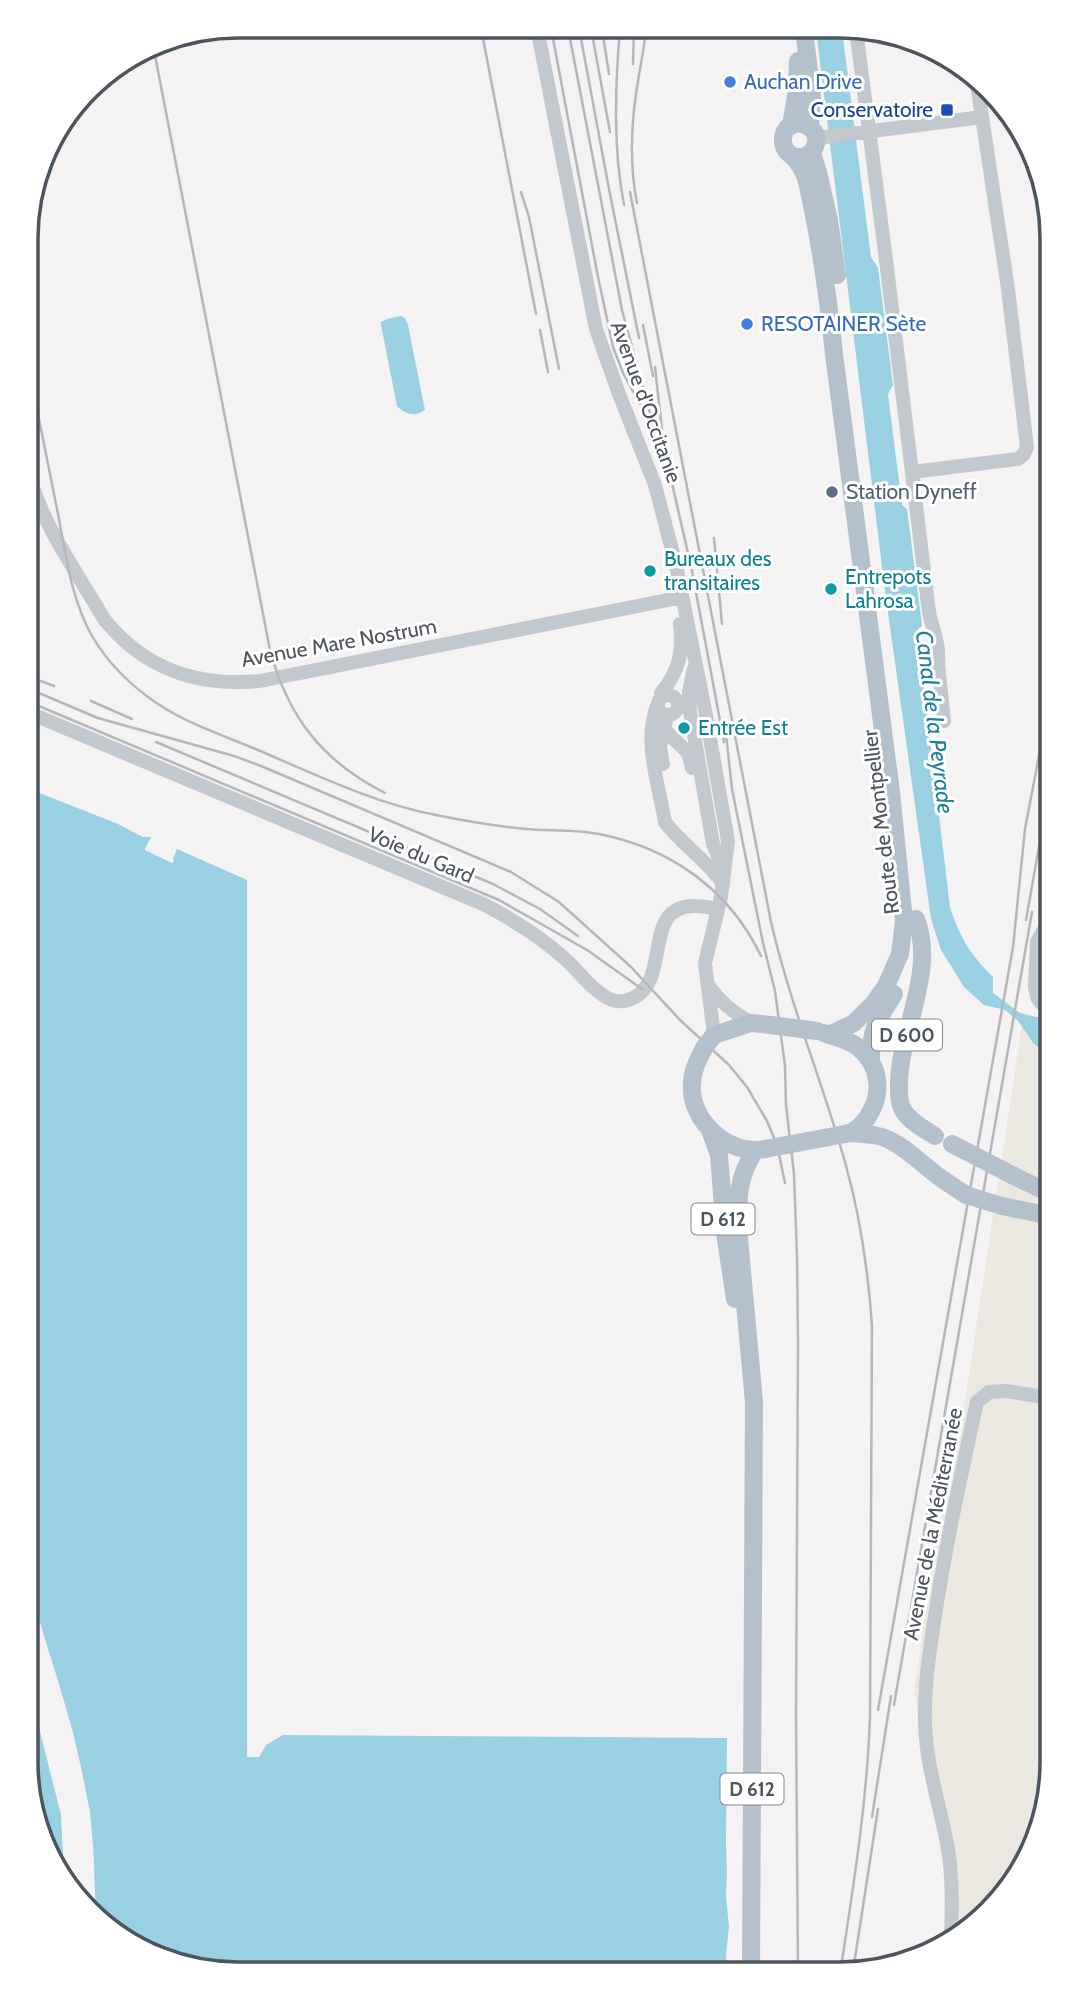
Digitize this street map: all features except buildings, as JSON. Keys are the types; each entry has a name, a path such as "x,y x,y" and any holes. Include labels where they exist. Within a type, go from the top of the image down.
{"main road":[{"path":"791,126 800,123 816,138 803,157 793,156 783,144 784,133 794,118 799,70 795,38"},
{"name":"Route de Montpellier","path":"805,38 818,172 833,240 916,919 904,974 870,1040 871,1062"},
{"name":"Route de Montpellier","path":"793,156 807,180 828,289 834,354 891,792 904,921 900,954 886,986 874,1003 854,1023 823,1033"},
{"name":"D 600","path":"916,919 920,929 920,977 900,1063 899,1092 902,1108 935,1136"},
{"path":"848,1134 863,1123 873,1110 878,1093 877,1078 871,1062 859,1048 847,1041 823,1033 751,1023 709,1042 694,1070 692,1099 698,1112 710,1130 722,1140 742,1149 760,1150 848,1134 883,1137 966,1195 1039,1214"},
{"name":"D 600","path":"878,1093 889,1114 900,1122 952,1144 1039,1188"},
{"name":"D 612","path":"710,1130 719,1155 725,1233 753,1435"},
{"name":"D 612","path":"751,1962 754,1402 738,1227 738,1200 746,1164 760,1150"}],"street":[{"name":"Avenue d'Occitanie","path":"539,38 596,328 655,485 683,599 678,610 688,645"},
{"path":"857,39 864,132 930,617 939,655 944,721"},
{"path":"912,472 1018,459 1027,447 1008,289 979,96"},
{"path":"816,138 982,117"},
{"name":"Avenue Mare Nostrum","path":"38,503 104,619 115,633 152,661 200,680 239,683 260,681 683,599"},
{"path":"688,645 695,665 689,692 690,712 713,844 723,868 723,884 705,963 709,1042"},
{"path":"688,645 681,682 652,720 650,740 665,822 714,870 723,884"},
{"path":"664,707 660,747 673,819 723,868"},
{"path":"664,707 690,756 706,852"},
{"name":"Voie du Gard","path":"39,717 483,904 537,936 564,958 601,995 618,1002 637,997 649,985 664,921 673,912 683,907 696,906 718,909"},
{"path":"1040,937 1037,942 1035,986 1040,1001"},
{"path":"707,984 719,1001 751,1023"},
{"name":"Avenue de la Méditerranée","path":"951,1927 947,1846 931,1771 925,1723 927,1673 943,1560 977,1402 989,1392 1006,1391 1039,1396"}],"shaded area":[{"path":"1022,1025 1026,1035 1039,1048 1039,1774 1033,1813 1013,1861 981,1903 955,1924 930,1764 914,1695 936,1532 958,1447"}],"water":[{"path":"817,38 843,38 871,257 878,268 893,385 888,394 902,505 907,509 922,626 917,632 950,907 967,945 993,977 993,993 1020,1013 1039,1018 1039,1048 1033,1043 1018,1021 1005,1010 984,1005 964,987 941,950 931,919 885,591"},
{"path":"401,316 408,325 425,410 414,414 397,406 381,325 381,322 387,319"},
{"path":"38,792 118,824 143,837 151,837 145,850 172,863 177,849 247,880 247,1757 259,1757 266,1745 283,1735 727,1738 726,1896 729,1927 726,1962 239,1962 187,1955 162,1946 127,1928 95,1900 89,1810 78,1752 38,1620"},
{"path":"38,1723 61,1814 63,1858 49,1826 40,1787"}],"pier":[{"path":"38,1616 73,1733 90,1812 95,1900 91,1896 86,1812 70,1734 38,1631"},
{"path":"38,1705 64,1813 68,1865 63,1858 61,1814 38,1721"}],"railway":[{"path":"483,38 536,314"},
{"path":"553,38 613,347 640,404"},
{"path":"570,38 622,310 655,432"},
{"path":"581,38 639,338"},
{"path":"593,38 610,132"},
{"path":"603,38 609,74"},
{"path":"619,38 616,117 624,205"},
{"path":"633,64 634,38"},
{"path":"637,203 632,135 645,38"},
{"path":"155,57 270,650 287,696 311,735 343,767 385,793"},
{"path":"521,192 529,217 559,369"},
{"path":"630,192 771,922 787,983 845,1162 859,1222 868,1284 872,1325 870,1717 863,1814 842,1962"},
{"path":"643,325 653,376"},
{"path":"540,330 548,372"},
{"path":"655,367 664,448 692,571 724,742"},
{"path":"38,415 67,561 79,607 98,646 139,690 194,724 390,803 492,825 599,834 650,850 695,875 714,892 748,932 761,956"},
{"path":"714,538 722,624"},
{"path":"38,680 54,686"},
{"path":"38,693 98,718 261,766 511,872 559,902 631,967 680,1020 729,1065 747,1087 767,1121 777,1145 785,1183"},
{"path":"91,701 132,719"},
{"path":"38,706 499,900 587,950 642,989"},
{"path":"726,734 732,789 775,991 785,1066 786,1105 794,1174 798,1342 798,1962"},
{"path":"156,742 493,884 540,909 578,936"},
{"path":"878,1710 1013,947 1025,829 1040,752"},
{"path":"1026,920 1040,843"},
{"path":"894,1705 1032,912"},
{"path":"872,1817 891,1696"},
{"path":"855,1961 878,1809"}],"place":[{"name":"Auchan Drive","path":"730,82"},
{"name":"Conservatoire","path":"947,110"},
{"name":"RESOTAINER Sète","path":"747,324"},
{"name":"Station Dyneff","path":"832,492"},
{"name":"Bureaux des transitaires","path":"650,571"},
{"name":"Entrepots Lahrosa","path":"831,589"},
{"name":"Entrée Est","path":"684,728"}],"water label":[{"name":"Canal de la Peyrade","path":"935,722"}]}
